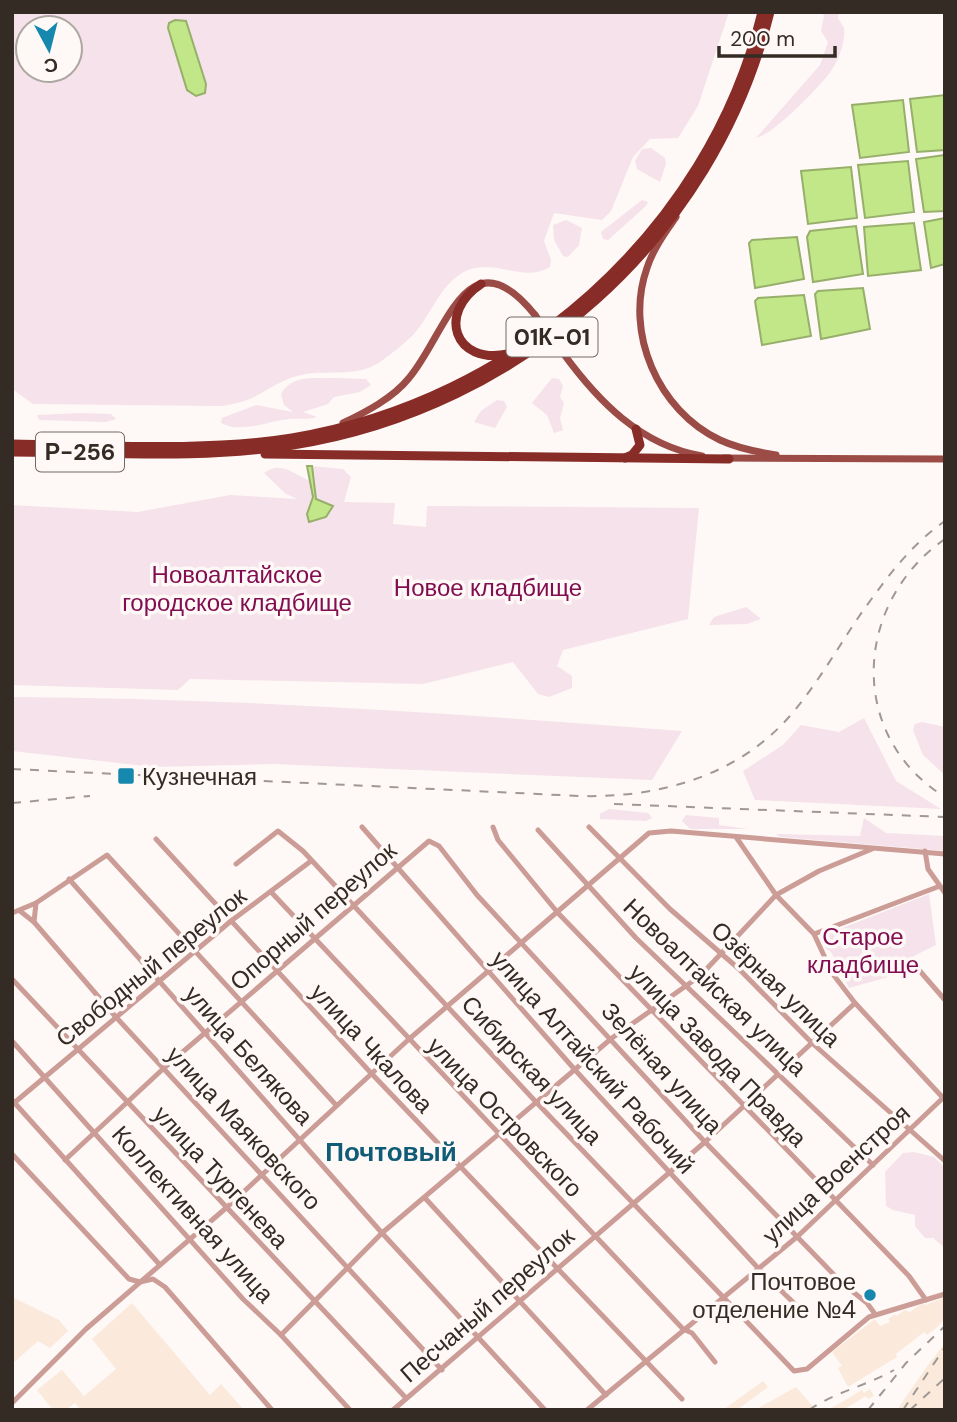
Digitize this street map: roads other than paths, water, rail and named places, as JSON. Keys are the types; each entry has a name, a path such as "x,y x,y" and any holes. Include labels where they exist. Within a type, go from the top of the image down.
{"highway":[{"name":"01К-01","path":"179,448 260,442 323,431 421,402 470,380 523,349 605,280 684,189 717,137 733,102 762,12"},
{"name":"01К-01","path":"179,448 260,449 325,439 405,417 474,386 527,355 586,308 633,262 691,193 724,141 739,106 770,12"},
{"path":"481,284 471,290 460,306 456,323 460,338 468,348 480,355 498,356 523,349"},
{"path":"620,458 632,455 640,445 636,429"},
{"name":"Р-256","path":"12,444 179,448"},
{"path":"179,448 729,458"},
{"name":"Р-256","path":"12,452 179,448"}],"main road":[{"path":"691,193 658,244 644,278 640,323 649,363 668,395 707,433 750,450 801,459"},
{"path":"323,431 360,414 399,389 421,363 456,301 464,291 481,284 509,289 535,315 599,398 636,429 685,452 729,458 945,459"}],"street":[{"name":"улица Алтайский Рабочий","path":"362,827 488,974 576,1071 758,1268 804,1313"},
{"name":"улица Завода Правда","path":"493,827 498,840 558,913 909,1276 926,1300"},
{"name":"Озёрная улица","path":"589,827 619,859 813,1043 909,1132 945,1161"},
{"name":"Новоалтайская улица","path":"538,830 636,938 873,1165"},
{"name":"Сибирская улица","path":"236,864 278,831 354,905 536,1102 797,1372 807,1369 875,1314"},
{"path":"12,1403 86,1329 226,1208 371,1073 652,832 945,854"},
{"path":"736,837 776,895 814,934 832,973 855,1003 944,1098"},
{"name":"улица Чкалова","path":"156,839 371,1073 682,1399"},
{"name":"Опорный переулок","path":"65,1160 205,1032 429,841"},
{"name":"Зелёная улица","path":"429,841 439,846 522,944 612,1038 705,1142 875,1314"},
{"path":"281,1335 382,1233 612,1038 687,985 722,954 776,895 818,871 872,849"},
{"path":"925,851 928,869 945,893"},
{"path":"12,913 36,903 107,855 336,1105"},
{"name":"Свободный переулок","path":"13,1101 231,921 272,893 311,861"},
{"name":"улица Белякова","path":"69,879 382,1233 545,1410"},
{"path":"814,934 940,886"},
{"name":"улица Островского","path":"272,893 408,1040 458,1087 593,1236 682,1329 692,1333 715,1362"},
{"path":"34,922 36,903"},
{"name":"улица Маяковского","path":"20,911 34,922 115,1016 263,1172 346,1269 442,1370"},
{"path":"919,970 945,1000"},
{"name":"улица Тургенева","path":"12,979 312,1302 406,1398"},
{"name":"Песчаный переулок","path":"393,1410 520,1302 632,1201 705,1142 855,1003"},
{"name":"Коллективная улица","path":"12,1041 243,1299 281,1335 350,1410"},
{"name":"улица Военстроя","path":"587,1410 798,1236 944,1098"},
{"path":"13,1101 160,1265"},
{"path":"12,1154 125,1275 139,1282 153,1279 165,1287 272,1410"},
{"path":"425,1198 606,1395"},
{"path":"875,1314 945,1294"}],"railway":[{"path":"12,769 580,796 609,796 666,788 720,769 768,738 809,692 890,575 932,530 945,521"},
{"path":"945,539 915,566 893,597 879,632 874,669 878,705 890,740 913,771 945,797"},
{"path":"12,803 90,796"},
{"path":"614,804 945,817"},
{"path":"868,1410 906,1363 945,1326"},
{"path":"903,1410 945,1347"},
{"path":"809,1410 829,1398 894,1370"},
{"path":"910,1410 945,1378"}],"place":[{"name":"Кузнечная","path":"126,776"},
{"name":"Почтовое отделение №4","path":"870,1295"}],"district":[{"name":"Почтовый","path":"391,1152"}],"park label":[{"name":"Новое кладбище","path":"488,587"},
{"name":"Новоалтайское городское кладбище","path":"237,588"},
{"name":"Старое кладбище","path":"863,950"}]}
